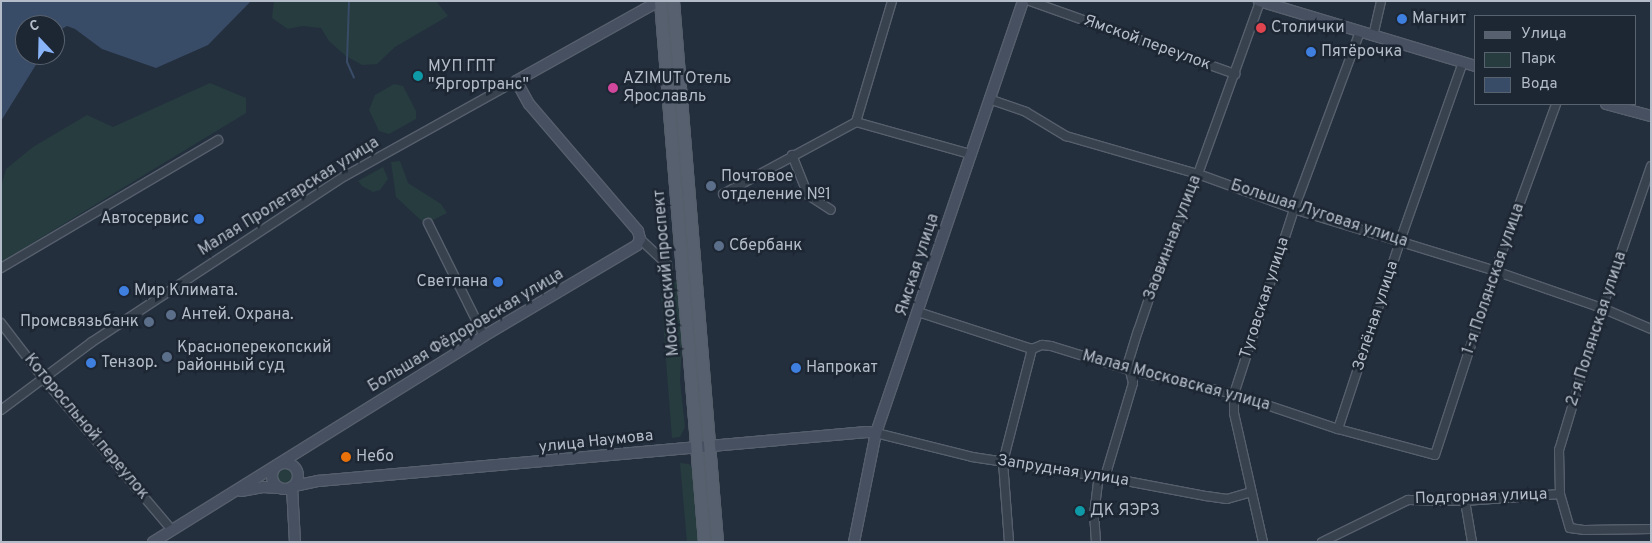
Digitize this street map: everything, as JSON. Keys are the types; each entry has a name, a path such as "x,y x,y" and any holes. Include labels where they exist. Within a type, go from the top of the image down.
{"main road":[{"name":"Московский проспект","path":"659,1 704,542"},
{"name":"Московский проспект","path":"673,1 711,446 717,542"}],"street":[{"name":"Малая Пролетарская улица","path":"1,410 92,342 345,176 659,1"},
{"path":"856,122 892,1"},
{"name":"Ямская улица","path":"854,542 876,433 1023,1"},
{"name":"Ямской переулок","path":"1030,1 1234,74"},
{"path":"1259,1 1474,65"},
{"name":"Заовинная улица","path":"1096,542 1094,515 1102,477 1133,383 1128,363 1156,278 1198,174 1259,1"},
{"path":"1373,36 1381,1"},
{"name":"Туговская улица","path":"1263,542 1234,413 1234,394 1294,209 1360,32"},
{"name":"Зелёная улица","path":"1338,429 1400,241 1463,62"},
{"path":"516,82 529,104 638,231 640,239 667,264 668,274"},
{"name":"Большая Луговая улица","path":"989,98 1026,112 1066,136 1198,174 1294,209 1495,271 1602,308 1651,329"},
{"name":"1-я Полянская улица","path":"1435,455 1495,271 1556,105"},
{"path":"1610,105 1651,116"},
{"path":"723,194 856,122 970,154"},
{"path":"1,268 218,140"},
{"path":"792,155 808,195 832,210"},
{"name":"2-я Полянская улица","path":"1651,166 1602,308 1558,450 1560,494 1570,528 1585,530 1651,529"},
{"path":"428,223 484,336"},
{"name":"Большая Фёдоровская улица","path":"153,542 484,336 637,245 640,239"},
{"name":"Малая Московская улица","path":"918,312 1032,349 1042,345 1051,346 1129,370 1234,394 1338,429 1435,455"},
{"name":"Которосльной переулок","path":"1,323 43,378 172,530"},
{"path":"1009,542 1003,462 1032,349"},
{"name":"улица Наумова","path":"293,487 318,481 867,432 876,433"},
{"name":"Запрудная улица","path":"876,433 1003,462 1227,499 1251,492"},
{"path":"295,542 293,487 298,478 299,456 306,447"},
{"path":"293,515 279,488 272,481 272,475 278,465 288,463 297,471"},
{"name":"улица Наумова","path":"297,471 308,480 318,481"},
{"path":"279,488 293,487"},
{"name":"Большая Фёдоровская улица","path":"231,494 250,488 279,488"},
{"name":"Подгорная улица","path":"1322,542 1408,500 1465,501 1560,494"},
{"path":"1465,501 1472,542"}],"green space":[{"path":"274,1 436,1 448,16 395,47 377,64 362,65 346,56 329,41 321,28 302,26 288,29 272,18"},
{"path":"210,83 246,98 246,113 1,262 1,187 6,169 33,147 87,115 113,127"},
{"path":"394,84 403,86 416,111 416,119 389,134 379,131 369,110 375,95"},
{"path":"400,161 408,183 441,204 447,213 425,224 396,197 391,162"},
{"path":"383,167 388,179 380,190 373,192 362,186 358,181"},
{"path":"677,280 682,344 680,381 685,427 680,437 672,438 660,282"},
{"path":"680,463 689,464 695,471 699,542 687,542"},
{"path":"285,467 293,472 294,476 289,484 285,485 277,480 276,476 281,468"}],"water":[{"path":"1,1 251,1 208,45 156,68 102,49 75,29 67,26 65,27 65,15 15,15 15,65 36,65 1,121"}],"waterway":[{"path":"349,1 347,62 354,78"}],"place":[{"name":"Магнит","path":"1402,19"},
{"name":"Столички","path":"1261,28"},
{"name":"Пятёрочка","path":"1311,52"},
{"name":"МУП ГПТ \"Яргортранс\"","path":"418,76"},
{"name":"AZIMUT Отель Ярославль","path":"613,88"},
{"name":"Почтовое отделение №1","path":"711,186"},
{"name":"Автосервис","path":"199,219"},
{"name":"Сбербанк","path":"719,246"},
{"name":"Светлана","path":"498,282"},
{"name":"Мир Климата.","path":"124,291"},
{"name":"Антей. Охрана.","path":"171,315"},
{"name":"Промсвязьбанк","path":"149,322"},
{"name":"Красноперекопский районный суд","path":"167,357"},
{"name":"Тензор.","path":"91,363"},
{"name":"Напрокат","path":"796,368"},
{"name":"Небо","path":"346,457"},
{"name":"ДК ЯЭРЗ","path":"1080,511"}]}
